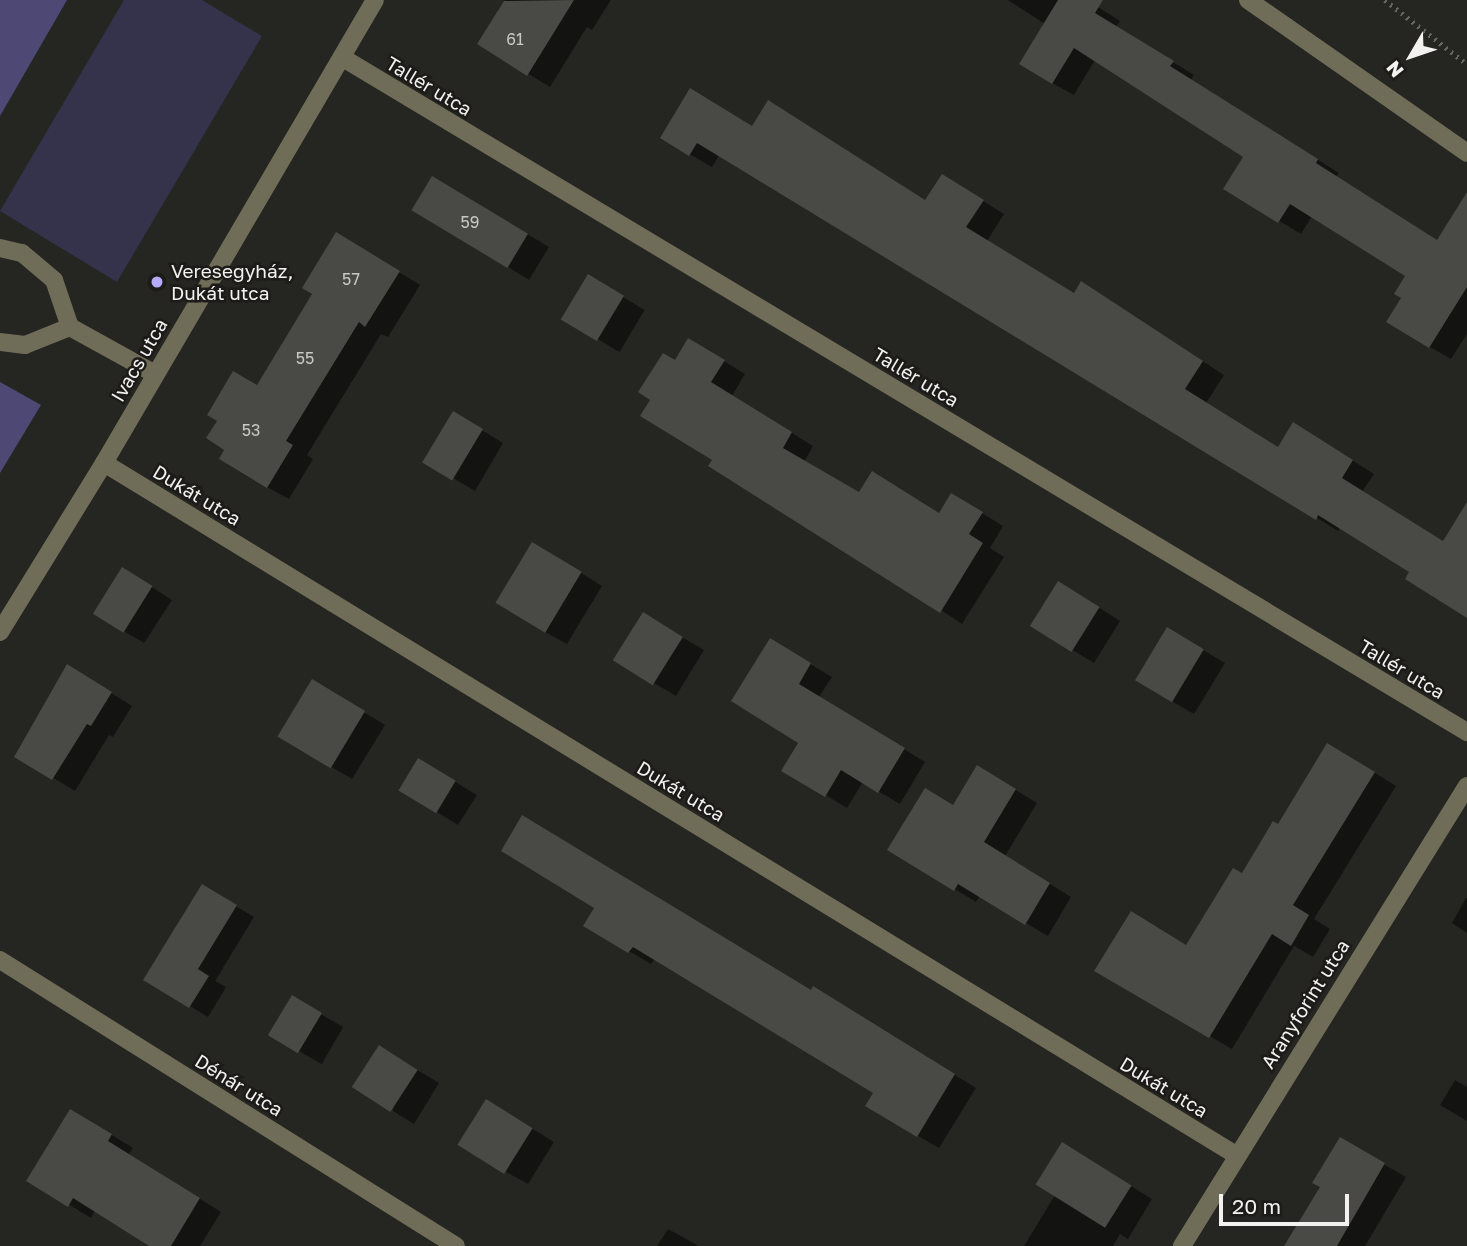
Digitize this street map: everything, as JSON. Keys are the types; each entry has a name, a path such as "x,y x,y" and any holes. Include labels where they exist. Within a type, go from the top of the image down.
{"street":[{"name":"Ivacs utca","path":"0,632 104,463 375,0"},
{"path":"1248,0 1467,153"},
{"name":"Tallér utca","path":"343,58 1467,732"},
{"path":"0,248 22,253 54,280 70,327 155,374"},
{"path":"0,342 25,345 70,327"},
{"name":"Dukát utca","path":"104,463 1236,1155"},
{"name":"Aranyforint utca","path":"1182,1246 1467,786"},
{"name":"Dénár utca","path":"0,960 456,1246"}],"path":[{"path":"1385,0 1467,64"}],"shaded area":[{"path":"0,0 67,0 0,116"},
{"path":"124,0 202,0 262,36 117,282 0,211"},
{"path":"0,382 41,405 0,473"}],"building":[{"path":"574,0 527,76 477,44 504,1"},
{"path":"1058,0 1103,0 1095,13 1174,61 1170,66 1318,159 1316,163 1437,240 1467,192 1467,287 1429,348 1386,322 1401,298 1394,294 1405,276 1290,204 1278,223 1223,189 1243,157 1074,48 1052,84 1019,64"},
{"path":"690,88 752,126 768,100 925,200 942,174 984,200 966,227 1074,293 1081,281 1203,361 1185,389 1278,447 1293,422 1353,460 1342,478 1443,541 1467,502 1467,618 1405,579 1409,572 1318,515 1316,520 697,143 689,156 660,138"},
{"path":"432,176 528,234 507,268 411,210"},
{"path":"336,232 400,271 365,327 359,322 286,441 293,445 267,488 219,459 224,450 206,438 217,421 207,415 233,371 257,385 312,294 302,288"},
{"path":"588,274 624,296 597,341 561,319"},
{"path":"688,338 725,360 711,382 792,432 783,448 859,492 872,471 939,513 951,493 983,512 969,534 983,543 940,613 708,466 712,460 640,416 650,400 638,392 663,353 675,360"},
{"path":"453,411 483,429 452,480 422,462"},
{"path":"532,542 582,572 545,633 495,603"},
{"path":"122,567 153,586 123,633 93,614"},
{"path":"1058,581 1100,607 1071,652 1030,626"},
{"path":"643,612 683,637 653,685 613,660"},
{"path":"1167,627 1204,649 1172,702 1135,680"},
{"path":"770,638 811,663 799,684 905,748 878,793 841,770 825,797 781,771 798,743 731,701"},
{"path":"67,664 112,692 91,726 87,724 52,780 14,757"},
{"path":"312,679 365,711 331,768 277,736"},
{"path":"1327,743 1375,772 1293,905 1309,915 1291,946 1272,934 1209,1038 1094,971 1131,911 1186,945 1233,868 1242,873 1273,821 1278,824"},
{"path":"418,758 456,781 436,813 398,791"},
{"path":"977,765 1016,789 984,842 1050,883 1025,925 958,884 954,891 887,850 925,788 953,805"},
{"path":"522,815 811,990 813,986 955,1074 917,1137 865,1106 873,1093 633,947 628,953 583,926 594,908 501,851"},
{"path":"202,884 237,905 198,969 209,976 189,1008 143,980"},
{"path":"292,995 322,1013 298,1053 268,1035"},
{"path":"379,1045 418,1070 390,1112 352,1087"},
{"path":"486,1099 533,1128 504,1174 457,1145"},
{"path":"70,1109 112,1134 108,1141 200,1198 171,1246 149,1246 73,1198 68,1207 26,1181"},
{"path":"1340,1137 1385,1163 1337,1246 1284,1246 1320,1187 1312,1183"},
{"path":"1062,1142 1132,1185 1105,1228 1036,1184"}],"place":[{"name":"Veresegyház, Dukát utca","path":"157,282"}]}
